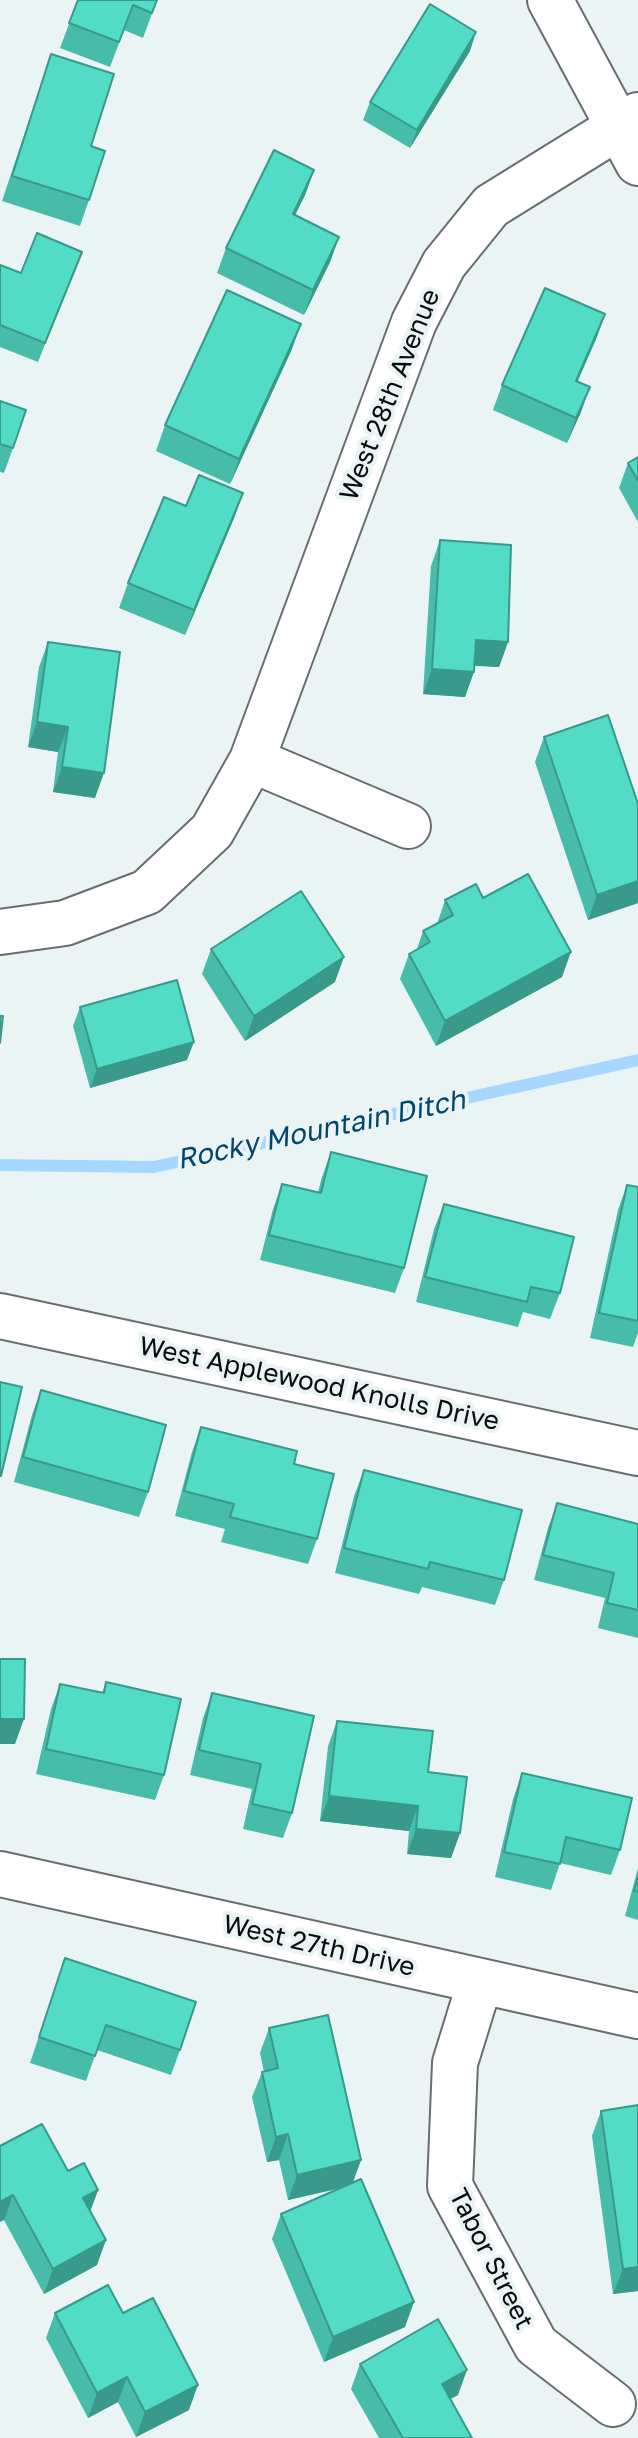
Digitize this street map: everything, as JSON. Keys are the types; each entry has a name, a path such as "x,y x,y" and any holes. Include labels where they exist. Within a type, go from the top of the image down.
{"street":[{"path":"550,0 631,135"},
{"name":"West 28th Avenue","path":"0,932 65,923 147,892 212,831 252,760 414,322 444,264 491,206 631,135"},
{"path":"252,760 408,826"},
{"name":"West Applewood Knolls Drive","path":"0,1316 638,1453"},
{"name":"West 27th Drive","path":"0,1874 638,2016"},
{"name":"Tabor Street","path":"480,1982 455,2063 450,2186 536,2345 613,2404"}],"building":[{"path":"78,0 157,0 152,13 133,5 119,42 69,23"},
{"path":"430,4 476,32 417,130 370,102"},
{"path":"51,54 114,74 91,146 105,151 89,200 12,176"},
{"path":"274,150 314,170 293,214 339,237 313,290 226,248"},
{"path":"37,233 82,252 45,343 0,325 0,265 21,273"},
{"path":"545,288 605,314 576,381 590,387 576,418 502,385"},
{"path":"227,290 301,324 239,459 165,425"},
{"path":"0,401 26,410 13,448 0,444"},
{"path":"638,457 638,481 628,463"},
{"path":"199,475 243,493 194,610 128,583 164,497 186,506"},
{"path":"440,540 511,545 508,642 476,640 474,672 432,669"},
{"path":"48,642 120,652 104,773 62,767 68,727 37,722"},
{"path":"608,715 638,804 638,881 597,895 544,737"},
{"path":"528,874 571,952 445,1021 409,954 430,942 423,931 453,915 445,900 476,884 483,898"},
{"path":"301,891 344,957 254,1016 211,949"},
{"path":"177,980 194,1042 97,1069 80,1007"},
{"path":"0,1016 3,1016 0,1043"},
{"path":"331,1152 427,1176 404,1268 269,1235 282,1184 321,1193"},
{"path":"627,1185 638,1187 638,1321 599,1313"},
{"path":"444,1204 574,1237 560,1293 531,1287 527,1302 425,1277"},
{"path":"0,1382 22,1387 1,1476 0,1476"},
{"path":"41,1390 166,1425 148,1492 23,1457"},
{"path":"201,1427 297,1451 294,1464 334,1474 317,1539 230,1517 234,1504 184,1491"},
{"path":"364,1470 522,1510 504,1580 430,1562 428,1569 344,1548"},
{"path":"557,1503 638,1524 638,1610 607,1603 614,1573 543,1555"},
{"path":"0,1659 25,1659 24,1719 0,1719"},
{"path":"106,1682 181,1699 164,1775 46,1749 60,1684 104,1693"},
{"path":"212,1693 314,1716 292,1813 252,1804 261,1764 199,1750"},
{"path":"337,1721 433,1731 428,1772 467,1777 460,1833 416,1829 418,1806 329,1796"},
{"path":"522,1773 632,1798 620,1850 566,1837 560,1864 504,1852"},
{"path":"65,1958 196,2002 180,2050 106,2025 95,2056 39,2037"},
{"path":"328,2015 361,2160 297,2175 288,2134 276,2137 262,2072 278,2068 269,2028"},
{"path":"638,2105 638,2267 623,2269 601,2111"},
{"path":"42,2124 68,2171 84,2163 98,2190 83,2198 106,2240 53,2269 13,2195 0,2202 0,2146"},
{"path":"361,2179 414,2302 333,2337 281,2214"},
{"path":"108,2285 123,2313 153,2298 198,2385 145,2412 127,2377 97,2393 55,2313"},
{"path":"438,2319 467,2370 442,2384 472,2438 403,2438 360,2364"}],"waterway":[{"name":"Rocky Mountain Ditch","path":"0,1165 154,1167 638,1060"}]}
